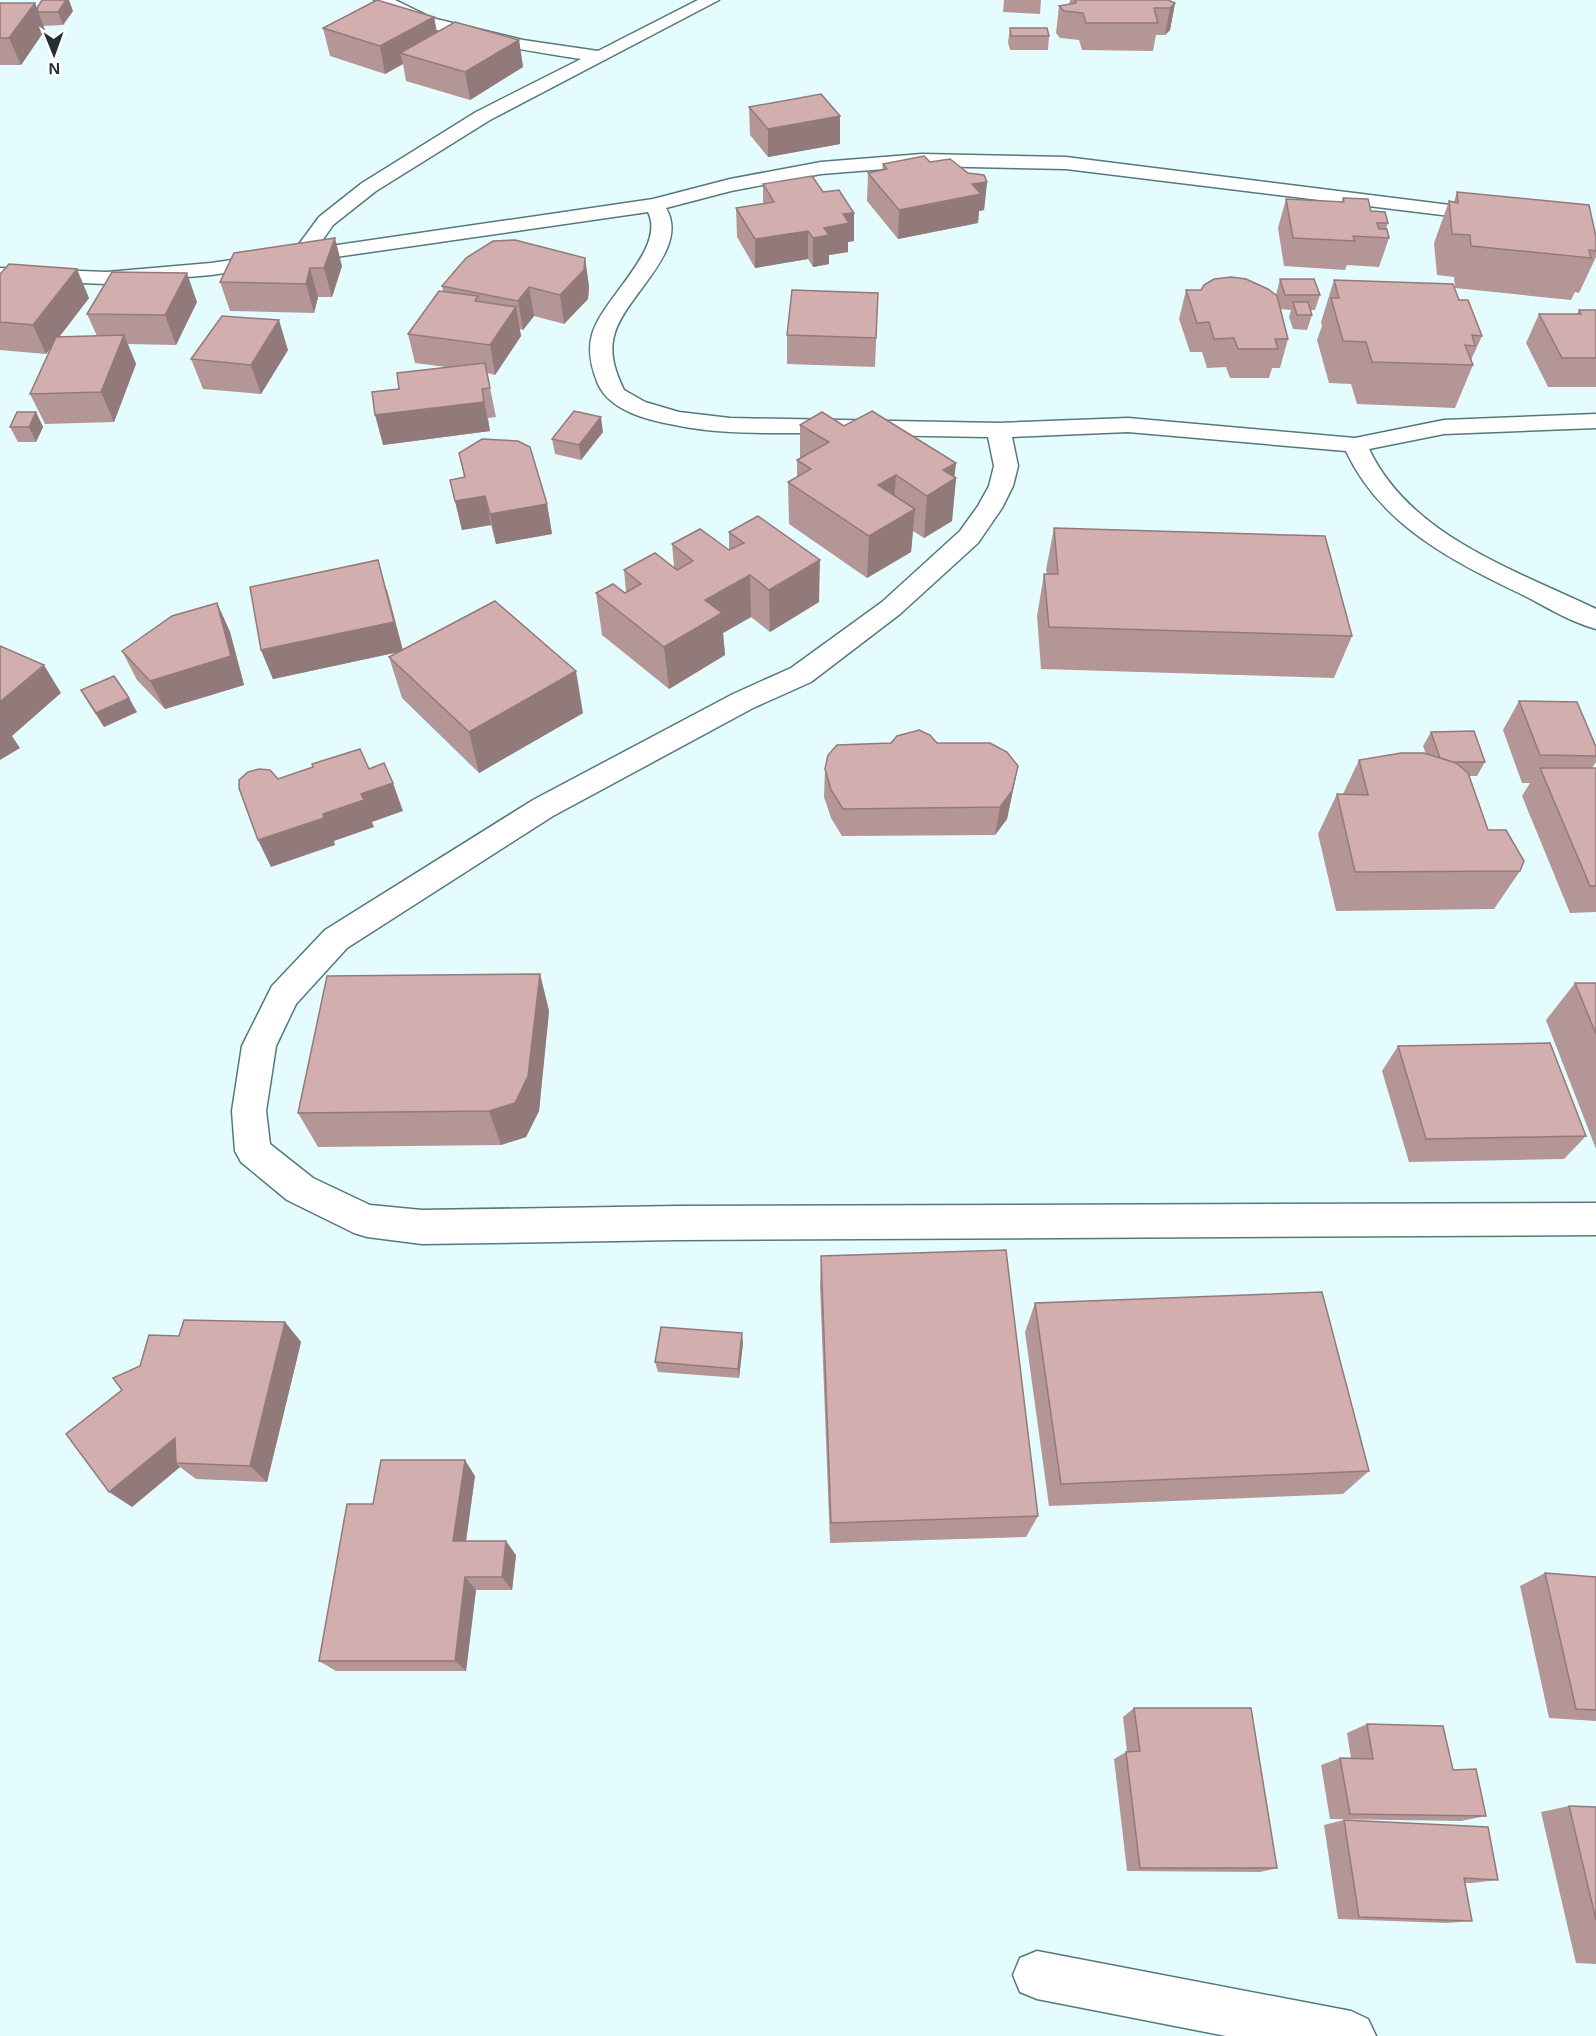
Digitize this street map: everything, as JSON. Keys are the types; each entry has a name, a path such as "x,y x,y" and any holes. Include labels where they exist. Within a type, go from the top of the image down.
{"street":[{"path":"382,0 426,22 523,45 598,56"},
{"path":"302,255 326,221 369,187 483,116 711,0"},
{"path":"0,274 107,278 211,269 571,219 654,205 730,185 821,168 922,160 983,159 1065,162 1510,217"},
{"path":"654,205 662,221 660,237 645,266 606,323 601,354 614,394 637,407 677,419 730,425 999,430 1128,425 1355,445 1444,427 1596,421"},
{"path":"999,430 1006,466 1001,486 990,508 969,537 891,608 801,675 743,701 543,808 336,939 284,995 259,1046 249,1111 253,1151 300,1189 367,1221 422,1227 678,1223 1414,1222 1596,1219"},
{"path":"1355,445 1380,490 1398,509 1447,545 1596,620"},
{"path":"1037,1975 1351,2036"}],"building":[{"path":"42,0 66,0 58,12 38,12 37,8"},
{"path":"377,0 434,17 380,46 323,28"},
{"path":"1075,0 1168,0 1175,3 1170,8 1154,8 1158,23 1086,23 1083,13 1064,11 1059,6 1076,3"},
{"path":"0,3 35,3 9,38 0,38"},
{"path":"455,22 519,40 465,72 400,53"},
{"path":"1010,28 1047,28 1049,36 1011,36"},
{"path":"821,94 840,116 768,129 749,107"},
{"path":"924,156 930,162 950,159 968,173 984,175 987,182 972,184 981,194 899,210 868,173 887,169 883,164"},
{"path":"812,176 823,192 839,190 854,213 843,214 849,223 824,228 829,235 813,238 808,231 755,239 736,208 774,202 763,184"},
{"path":"1457,192 1589,205 1596,237 1596,251 1589,250 1591,258 1471,246 1470,235 1452,234 1449,201 1458,203"},
{"path":"1343,198 1368,199 1371,211 1385,212 1388,223 1377,223 1379,229 1387,229 1389,238 1353,236 1355,241 1293,238 1286,199 1344,202"},
{"path":"335,238 324,268 310,268 306,284 220,282 234,253"},
{"path":"515,240 585,258 584,270 560,295 529,287 518,301 442,286 466,258 493,241"},
{"path":"9,264 77,269 33,325 0,322 0,274"},
{"path":"112,272 187,273 165,315 87,314"},
{"path":"1231,277 1246,279 1268,289 1277,296 1288,339 1275,339 1278,349 1238,349 1234,338 1214,339 1209,322 1197,323 1186,290 1201,290 1204,285 1214,279"},
{"path":"1280,279 1314,279 1320,295 1285,295"},
{"path":"1334,280 1453,284 1459,300 1468,300 1482,336 1472,335 1475,346 1465,345 1473,365 1372,362 1366,342 1343,341 1331,298 1339,298"},
{"path":"792,290 878,293 876,338 787,335"},
{"path":"439,291 478,296 475,301 516,307 490,345 408,334"},
{"path":"1293,302 1308,302 1312,315 1297,315"},
{"path":"1579,310 1596,310 1596,358 1562,358 1539,314 1581,314"},
{"path":"222,316 279,320 251,365 191,359"},
{"path":"124,335 101,392 30,394 56,337"},
{"path":"485,363 490,388 482,389 484,402 375,415 372,392 399,389 397,373"},
{"path":"574,411 601,417 579,445 552,439"},
{"path":"872,411 956,463 943,470 956,478 927,496 896,475 878,485 915,509 869,536 788,482 811,469 797,460 829,442 800,425 822,412 844,426"},
{"path":"17,412 36,412 29,427 10,427"},
{"path":"482,439 518,441 530,447 547,504 490,514 485,496 455,501 450,480 465,477 459,453"},
{"path":"758,516 820,560 769,590 750,575 705,600 722,613 664,647 596,593 613,584 625,593 641,584 624,570 655,553 677,570 693,561 672,544 700,529 729,550 744,543 729,532"},
{"path":"1054,528 1325,536 1352,636 1049,627 1044,574 1058,574"},
{"path":"378,560 394,622 261,650 250,587"},
{"path":"495,601 576,671 469,732 389,657"},
{"path":"217,603 231,656 150,681 122,651 172,616"},
{"path":"0,646 44,665 0,702"},
{"path":"114,676 129,698 96,713 81,690"},
{"path":"1519,701 1577,702 1596,747 1596,756 1540,755"},
{"path":"919,730 930,735 937,743 990,743 1007,752 1018,766 1012,791 1000,807 843,809 831,790 825,769 828,755 837,745 891,743 897,736"},
{"path":"1474,731 1485,762 1452,762 1440,758 1431,732"},
{"path":"360,749 369,769 384,763 393,783 361,794 364,800 323,814 324,818 258,840 239,788 239,780 248,772 259,769 270,770 278,779 313,767 312,764"},
{"path":"1401,753 1424,753 1456,763 1468,773 1488,830 1506,830 1524,861 1520,871 1355,872 1337,794 1368,795 1359,760"},
{"path":"1540,768 1596,768 1596,886 1590,886"},
{"path":"540,974 528,1076 515,1103 489,1111 298,1113 327,976"},
{"path":"1575,983 1596,983 1596,1034"},
{"path":"1550,1043 1586,1136 1426,1139 1398,1046"},
{"path":"1006,1250 1038,1516 831,1523 821,1256"},
{"path":"1322,1292 1369,1471 1061,1484 1035,1303"},
{"path":"184,1320 285,1322 250,1466 176,1463 175,1438 109,1492 66,1434 122,1390 113,1378 140,1366 149,1335 179,1336"},
{"path":"661,1327 742,1333 738,1369 655,1362"},
{"path":"381,1460 465,1460 453,1541 506,1541 502,1577 465,1577 455,1661 319,1661 347,1504 373,1504"},
{"path":"1545,1573 1596,1577 1596,1710 1576,1709"},
{"path":"1134,1708 1251,1708 1277,1868 1140,1868 1126,1752 1140,1751"},
{"path":"1367,1724 1443,1726 1453,1770 1476,1769 1486,1816 1350,1814 1340,1758 1373,1759"},
{"path":"1569,1806 1596,1807 1596,1920"},
{"path":"1344,1820 1488,1827 1498,1880 1464,1878 1472,1921 1359,1917"}]}
